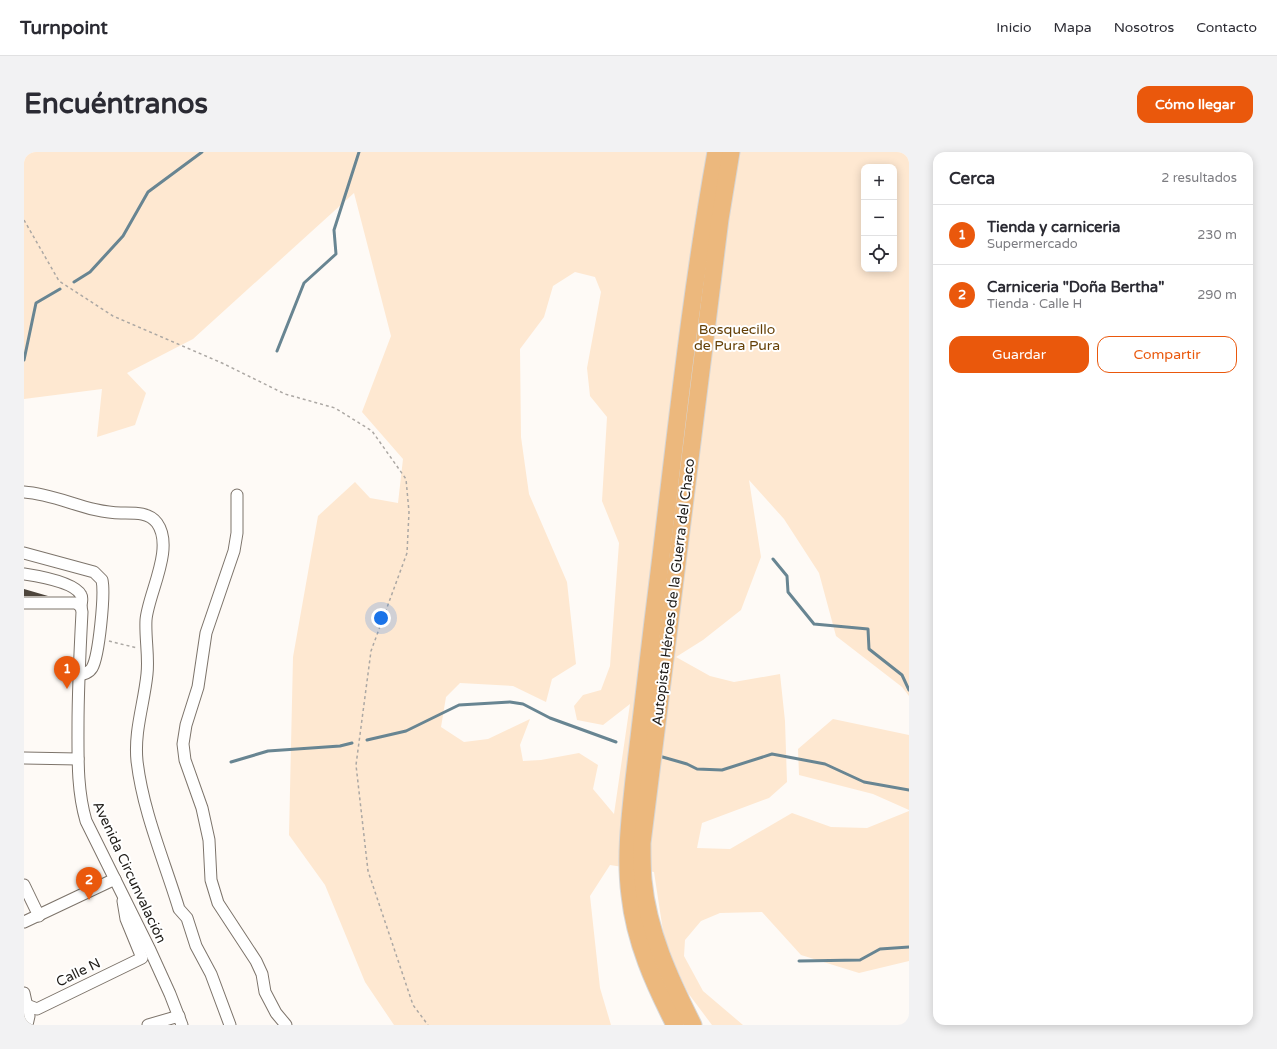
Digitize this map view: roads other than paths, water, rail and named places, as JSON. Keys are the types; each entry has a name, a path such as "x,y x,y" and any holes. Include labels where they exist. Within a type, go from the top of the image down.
{"highway":[{"name":"Autopista Héroes de la Guerra del Chaco","path":"675,1025 654,985 638,934 630,898 628,839 692,311 716,152"},
{"name":"Autopista Héroes de la Guerra del Chaco","path":"693,1025 671,981 656,940 647,906 643,879 642,843 720,220 731,152"}],"street":[{"path":"24,492 105,511 143,514 154,519 158,525 162,543 160,571 147,614 148,674 138,724 136,743 137,762 146,814 179,909 187,918 196,946 211,974 230,1025"},
{"path":"238,495 237,534 234,551 206,633 198,687 186,725 183,744 185,760 199,796 210,840 211,880 214,893 218,903 256,961 265,992 276,1012 286,1025"},
{"path":"24,553 94,572 102,580 104,588 98,638 92,667 88,672 78,676"},
{"name":"Avenida Circunvalación","path":"24,574 59,582 77,590 82,600 78,676 78,759 80,801 84,814 153,956 180,1020"},
{"path":"24,603 76,603 81,607"},
{"path":"24,758 78,759"},
{"path":"24,922 116,879"},
{"path":"24,885 39,916"},
{"name":"Calle N","path":"26,1004 37,1009 142,958 126,919 122,905 123,895"},
{"path":"24,993 29,1016 27,1025"},
{"path":"148,1025 180,1020"}],"waterway":[{"path":"74,282 90,272 123,236 148,192 202,152"},
{"path":"277,351 304,283 336,254 334,230 359,152"},
{"path":"24,360 36,303 60,289"},
{"path":"773,559 787,576 788,592 814,624 868,629 869,649 902,675 909,690"},
{"path":"367,740 406,731 459,705 510,702 523,704 550,718 616,742"},
{"path":"231,762 268,751 340,746 352,743"},
{"path":"659,756 687,764 697,769 722,770 772,754 825,764 864,782 909,790"},
{"path":"799,961 860,960 880,949 909,947"}],"place":[{"name":"Tienda y carniceria","path":"67,689"},
{"name":"Carniceria \"Doña Bertha\"","path":"89,900"}],"park label":[{"name":"Bosquecillo de Pura Pura","path":"737,338"}]}
